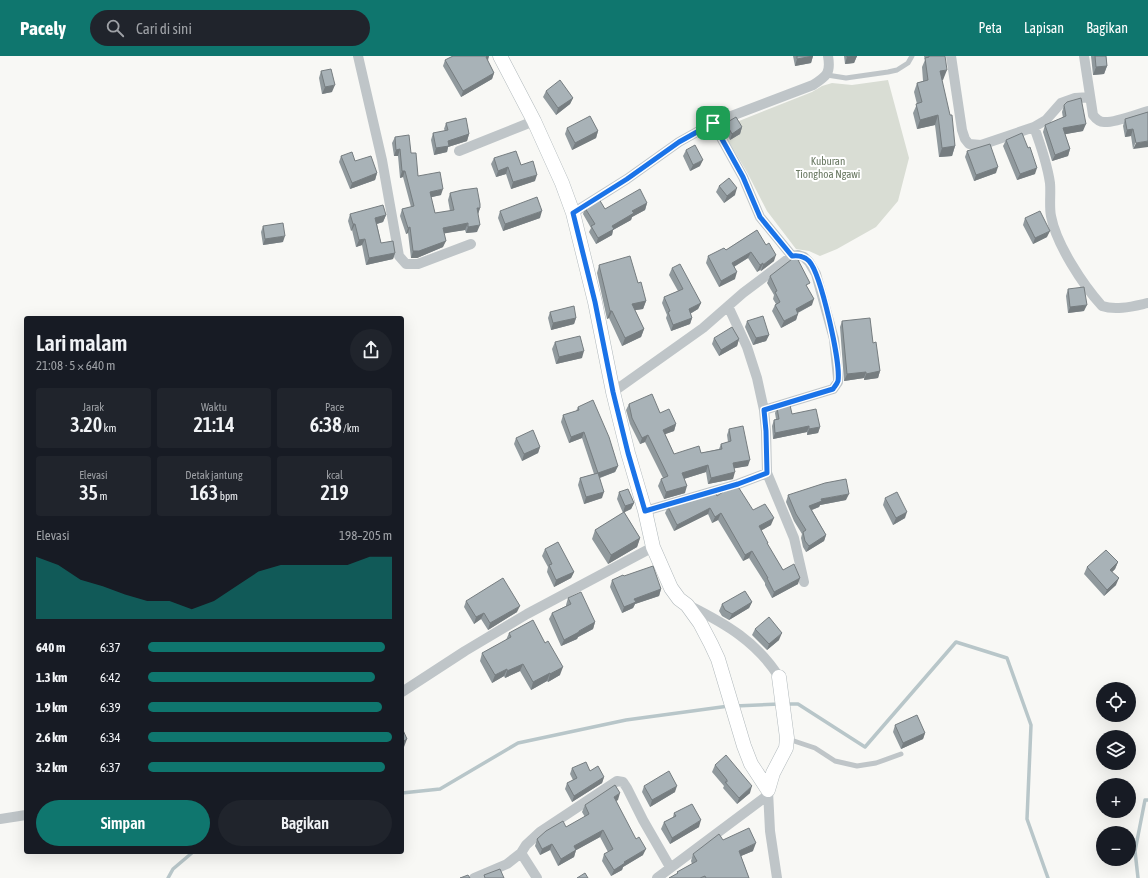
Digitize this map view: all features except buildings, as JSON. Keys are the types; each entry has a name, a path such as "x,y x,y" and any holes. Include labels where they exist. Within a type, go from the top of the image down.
{"street":[{"path":"358,56 382,160 398,256 406,264 418,264 471,244"},
{"path":"500,56 534,121 562,183 573,213 595,302 613,392 628,453 645,511 653,547 671,588 679,599 688,606 733,629 751,643 770,664 778,677 787,732 786,748 773,773 768,793 770,831 777,878"},
{"path":"573,213 627,179 679,142 713,123 813,85 827,75 830,66 828,56"},
{"path":"951,56 962,130 965,139 969,144 981,145 1034,127 1046,120 1061,103 1075,98 1090,97"},
{"path":"1084,56 1093,116 1097,120 1110,122 1148,111"},
{"path":"459,151 534,121"},
{"path":"713,123 743,177 760,217 792,256"},
{"path":"1034,127 1045,156 1050,184 1051,216 1056,232 1074,270 1102,306 1108,308 1130,307 1148,303"},
{"path":"613,392 703,328 743,293 792,256 798,255 804,257 809,262 816,274 834,339 838,382 833,389 764,410"},
{"path":"728,306 747,347 757,378 764,410 767,473 794,538 804,582"},
{"path":"645,511 738,484 767,473"},
{"path":"404,691 465,651 527,614 653,547"},
{"path":"688,606 700,623 718,659 744,746 751,764 768,793"},
{"path":"474,878 507,864 521,853 526,844 540,832 617,781 621,781 627,788 643,820 670,867"},
{"path":"657,878 768,793"},
{"path":"1,818 24,815"},
{"path":"521,853 538,878"}],"lane":[{"path":"827,75 846,78 897,70 908,63 912,56"},
{"path":"787,732 835,760 857,766 876,763 901,754"}],"green space":[{"name":"Kuburan Tionghoa Ngawi","path":"888,80 909,158 898,201 876,227 837,249 820,256 809,251 796,249 767,211 748,174 720,127 739,121 832,83 852,85"}],"waterway":[{"path":"785,704 798,704 865,747 956,642 1007,658 1031,725 1027,819 1048,878"},
{"path":"735,706 779,704"},
{"path":"404,793 440,789 518,743 626,720 729,706"},
{"path":"1138,878 1135,851 1145,800 1148,800"},
{"path":"168,878 173,869 191,854"}],"route":[{"path":"713,123 743,177 760,217 792,256 798,255 804,257 809,262 816,274 834,339 838,382 833,389 764,410 767,473 738,484 645,511 628,453 613,392 595,302 573,213 627,179 679,142 713,123"}]}
